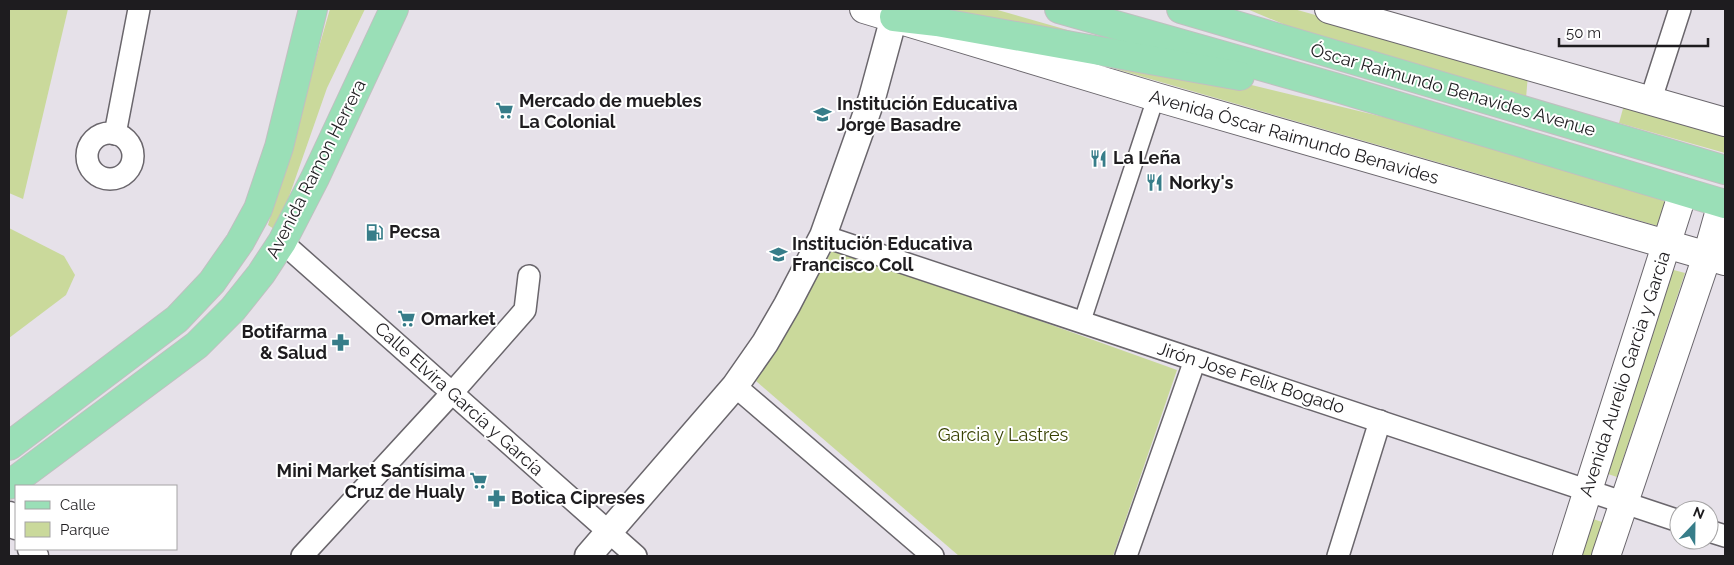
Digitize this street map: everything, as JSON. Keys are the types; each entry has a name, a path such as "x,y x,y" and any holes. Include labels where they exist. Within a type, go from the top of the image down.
{"main road":[{"name":"Avenida Ramon Herrera","path":"9,446 177,319 212,282 226,262 254,217 266,188 279,147 313,9"},
{"path":"389,19 408,9"},
{"name":"Avenida Óscar Raimundo Benavides","path":"864,9 1156,98 1716,259"},
{"name":"Óscar Raimundo Benavides Avenue","path":"1059,9 1334,87"},
{"name":"Óscar Raimundo Benavides Avenue","path":"1181,9 1725,170"},
{"path":"1212,9 1301,46"},
{"path":"1329,9 1725,122"},
{"path":"894,17 947,24 1229,74 1334,87 1723,204 1716,259 1624,503 1606,556"},
{"name":"Avenida Ramon Herrera","path":"9,485 197,345 233,309 261,274 282,242 316,178 389,19"},
{"name":"Avenida Aurelio Garcia y Garcia","path":"1567,556 1683,192"}],"street":[{"path":"116,134 140,9"},
{"path":"1650,102 1680,9"},
{"path":"588,556 736,386 764,343 823,236 872,98 894,17"},
{"path":"1082,322 1156,98"},
{"name":"Jirón Jose Felix Bogado","path":"823,236 1669,518"},
{"name":"Calle Elvira García y García","path":"282,242 636,556"},
{"path":"302,556 452,393 525,310 529,276"},
{"path":"1126,556 1195,360"},
{"path":"736,386 933,556"},
{"path":"1338,556 1380,421"}],"green space":[{"path":"9,9 68,9 23,199 9,193"},
{"path":"330,9 365,9 327,88 277,231 268,225"},
{"path":"945,9 994,9 1085,35 949,10"},
{"path":"1247,9 1294,9 1528,75 1526,98 1326,42"},
{"path":"1050,50 1202,73 1462,136 1661,196 1667,202 1664,221 1658,226"},
{"path":"1624,105 1725,134 1725,153 1619,123"},
{"path":"9,228 64,256 75,275 66,295 9,338"},
{"name":"Garcia y Lastres","path":"834,247 1177,370 1113,556 959,556 756,381"},
{"path":"1670,269 1685,273 1617,477 1605,473"},
{"path":"1593,519 1605,523 1594,556 1580,556"}],"place":[{"name":"Mercado de muebles La Colonial","path":"505,111"},
{"name":"Institución Educativa Jorge Basadre","path":"823,114"},
{"name":"La Leña","path":"1099,158"},
{"name":"Norky's","path":"1155,183"},
{"name":"Pecsa","path":"375,232"},
{"name":"Institución Educativa Francisco Coll","path":"778,254"},
{"name":"Omarket","path":"407,319"},
{"name":"Botifarma & Salud","path":"341,342"},
{"name":"Mini Market Santísima Cruz de Hualy","path":"479,481"},
{"name":"Botica Cipreses","path":"497,498"}]}
